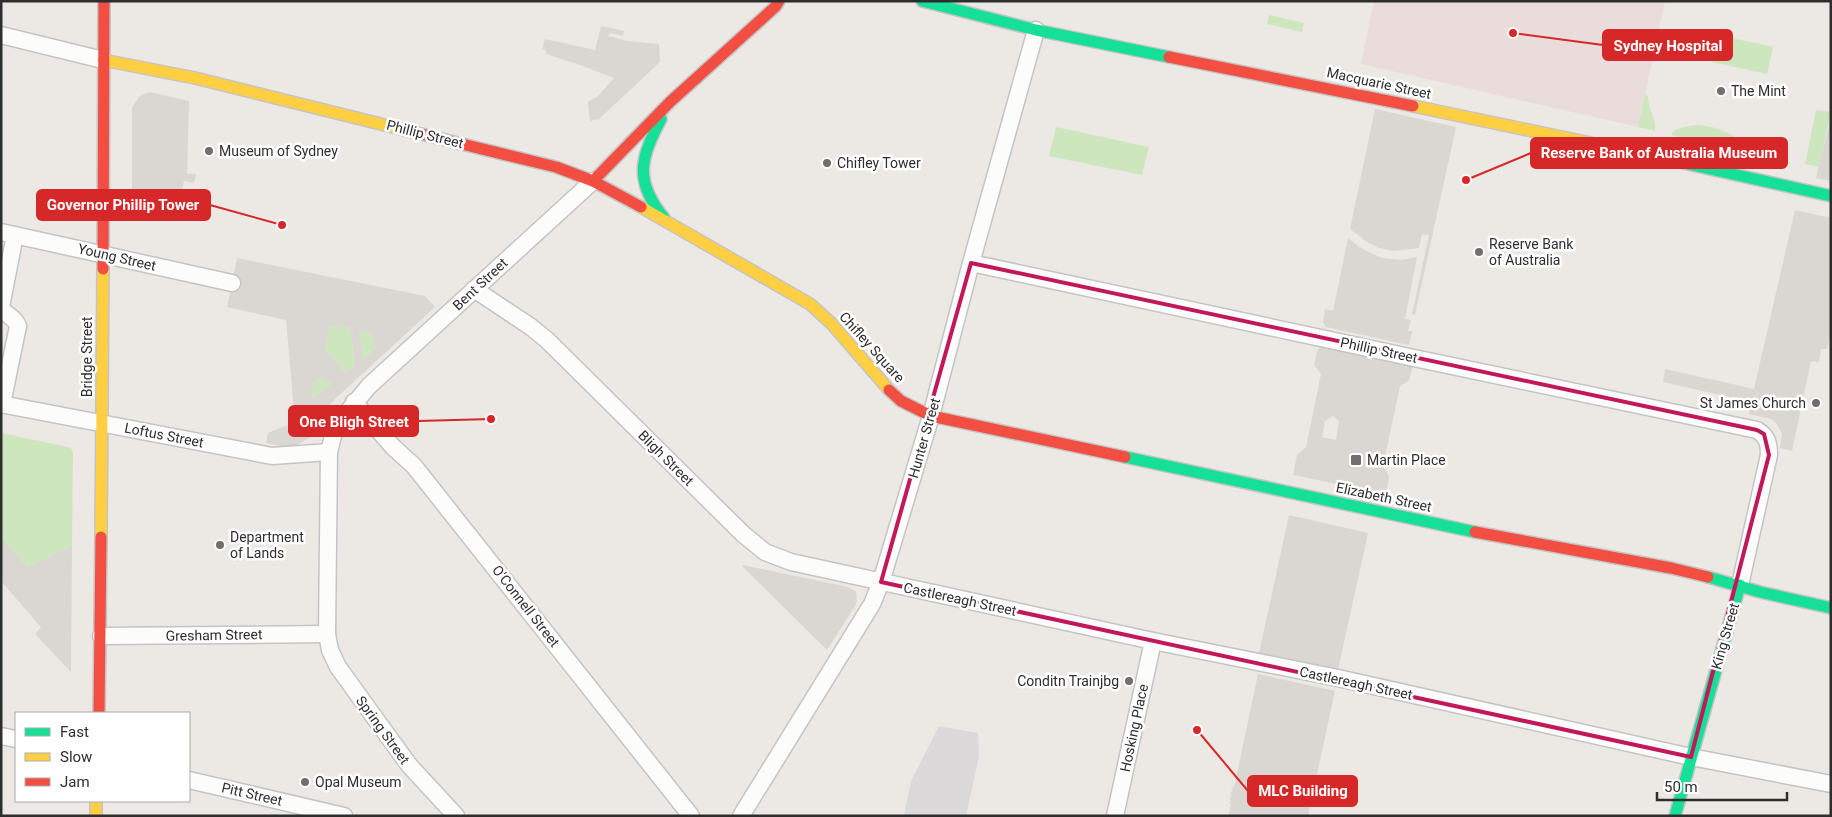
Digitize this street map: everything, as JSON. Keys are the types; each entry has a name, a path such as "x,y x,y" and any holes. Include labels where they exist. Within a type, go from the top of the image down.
{"street":[{"name":"Bridge Street","path":"99,712 104,1"},
{"name":"Bent Street","path":"327,634 328,452 334,432 354,402 369,386 593,181 670,102 768,14 779,1"},
{"name":"Macquarie Street","path":"922,1 1036,30 1389,100 1831,196"},
{"name":"Hunter Street","path":"741,816 872,604 882,582 931,416 971,262 1036,30"},
{"name":"Phillip Street","path":"1,35 104,60 194,78 556,167 593,181 671,224 800,297 819,312"},
{"path":"670,102 648,146 642,171 650,200 671,224"},
{"path":"2,404 18,326 16,321 6,314 1,307 8,233"},
{"name":"Young Street","path":"8,233 232,283"},
{"name":"Phillip Street","path":"971,262 1414,358 1748,427 1764,434 1769,444 1769,455"},
{"name":"Bligh Street","path":"474,289 531,326 547,340 743,534 765,552 791,562 882,582"},
{"name":"Chifley Square","path":"819,312 891,392 908,405 931,416"},
{"name":"O'Connell Street","path":"354,402 393,447 414,466 691,816"},
{"name":"Loftus Street","path":"2,404 272,456 328,452"},
{"name":"Elizabeth Street","path":"931,416 1468,530 1671,568 1740,585 1760,592 1831,608"},
{"name":"King Street","path":"1675,816 1740,585 1769,455"},
{"name":"Castlereagh Street","path":"882,582 1153,641 1338,678 1691,757 1831,784"},
{"name":"Gresham Street","path":"101,636 327,634"},
{"name":"Spring Street","path":"327,634 330,650 338,667 409,765 456,816"},
{"name":"Hosking Place","path":"1115,816 1153,641"},
{"path":"1,736 15,739"},
{"name":"Pitt Street","path":"190,780 344,816"},
{"path":"96,802 96,816"}],"highlighted area":[{"path":"971,263 1757,430 1764,434 1769,455 1691,757 881,582"}],"shaded area":[{"path":"1374,1 1665,1 1638,127 1361,64"},
{"path":"601,26 624,31 623,36 610,33 608,36 627,41 659,44 660,62 599,119 590,121 588,102 598,96 614,78 546,54 546,50 542,49 545,39 595,50"},
{"path":"150,92 189,101 187,174 196,174 194,183 184,181 181,194 191,197 187,214 132,202 132,108 139,97"},
{"path":"1375,109 1456,127 1415,315 1412,314 1429,235 1422,234 1419,248 1394,251 1379,248 1367,242 1350,229"},
{"path":"1831,117 1831,181 1816,178"},
{"path":"1795,210 1831,218 1831,334 1827,349 1821,349 1819,362 1811,361 1792,451 1780,448 1782,434 1776,423 1771,419 1749,414 1751,402 1663,382 1665,369 1754,389"},
{"path":"1348,238 1360,248 1382,258 1401,260 1417,257 1405,319 1411,320 1408,331 1412,331 1409,345 1326,327 1323,322 1325,309 1333,311"},
{"path":"237,258 425,296 435,307 334,400 325,411 315,432 309,438 297,445 287,447 266,443 268,433 295,422 286,320 227,307","holes":["330,325 350,328 355,365 345,373 330,354 325,351","359,331 372,334 376,348 363,359","319,378 333,383 315,397 312,396 313,384"]},
{"name":"Martin Place","path":"1323,346 1413,365 1409,381 1400,386 1383,466 1389,476 1386,494 1293,475 1297,455 1306,447 1321,374 1314,365 1318,349","holes":["1333,416 1339,421 1336,440 1322,437 1325,421"]},
{"path":"1289,515 1368,533 1338,670 1259,653"},
{"path":"1,537 27,567 72,546 71,672 35,634 41,627 1,581"},
{"path":"743,565 848,587 856,592 857,601 827,650"},
{"path":"1258,674 1335,691 1308,816 1228,816 1231,804 1228,803 1231,801 1229,797 1232,796 1230,792 1233,791 1231,787 1234,788"},
{"path":"939,726 978,733 979,757 966,816 904,816 911,781"}],"green space":[{"path":"1269,15 1304,23 1302,32 1267,24"},
{"path":"1718,35 1773,47 1767,74 1712,62"},
{"path":"1645,95 1648,96 1655,122 1655,131 1638,127"},
{"path":"1816,110 1831,112 1819,167 1805,164"},
{"path":"1699,125 1720,129 1732,135 1748,148 1747,152 1671,135 1680,128"},
{"path":"1056,127 1149,147 1142,175 1049,156"},
{"path":"330,325 350,328 355,365 345,373 330,354 325,351"},
{"path":"359,331 372,334 376,348 363,359"},
{"path":"319,378 334,383 315,397 312,396 313,384"},
{"path":"1,433 68,447 71,448 73,453 72,546 27,567 1,537"}],"traffic: fast":[{"path":"922,1 1036,30 1169,57"},
{"path":"661,119 648,146 643,170 648,193 664,218"},
{"path":"1643,154 1831,196"},
{"path":"1125,457 1475,532"},
{"path":"1708,577 1760,592 1831,608"},
{"path":"1675,816 1740,585"}],"traffic: slow":[{"path":"103,60 195,78 417,133"},
{"path":"1413,106 1643,154"},
{"path":"641,207 810,304 831,323 889,390"},
{"path":"101,537 103,269"},
{"path":"96,802 96,816"}],"traffic: jam":[{"path":"103,269 104,1"},
{"path":"593,181 670,102 775,7 779,1"},
{"path":"1169,57 1413,106"},
{"path":"417,133 556,167 593,181 641,207"},
{"path":"889,390 901,401 931,416 1125,457"},
{"path":"1475,532 1671,568 1708,577"},
{"path":"99,712 101,537"}],"place":[{"name":"Sydney Hospital","path":"1513,33"},
{"name":"The Mint","path":"1721,91"},
{"name":"Museum of Sydney","path":"209,151"},
{"name":"Chifley Tower","path":"827,163"},
{"name":"Reserve Bank of Australia Museum","path":"1466,180"},
{"name":"Governor Phillip Tower","path":"282,225"},
{"name":"Reserve Bank of Australia","path":"1479,252"},
{"name":"St James Church","path":"1816,403"},
{"name":"One Bligh Street","path":"491,419"},
{"name":"Martin Place","path":"1356,460"},
{"name":"Department of Lands","path":"220,545"},
{"name":"Conditn Trainjbg","path":"1129,681"},
{"name":"MLC Building","path":"1197,730"},
{"name":"Opal Museum","path":"305,782"}]}
